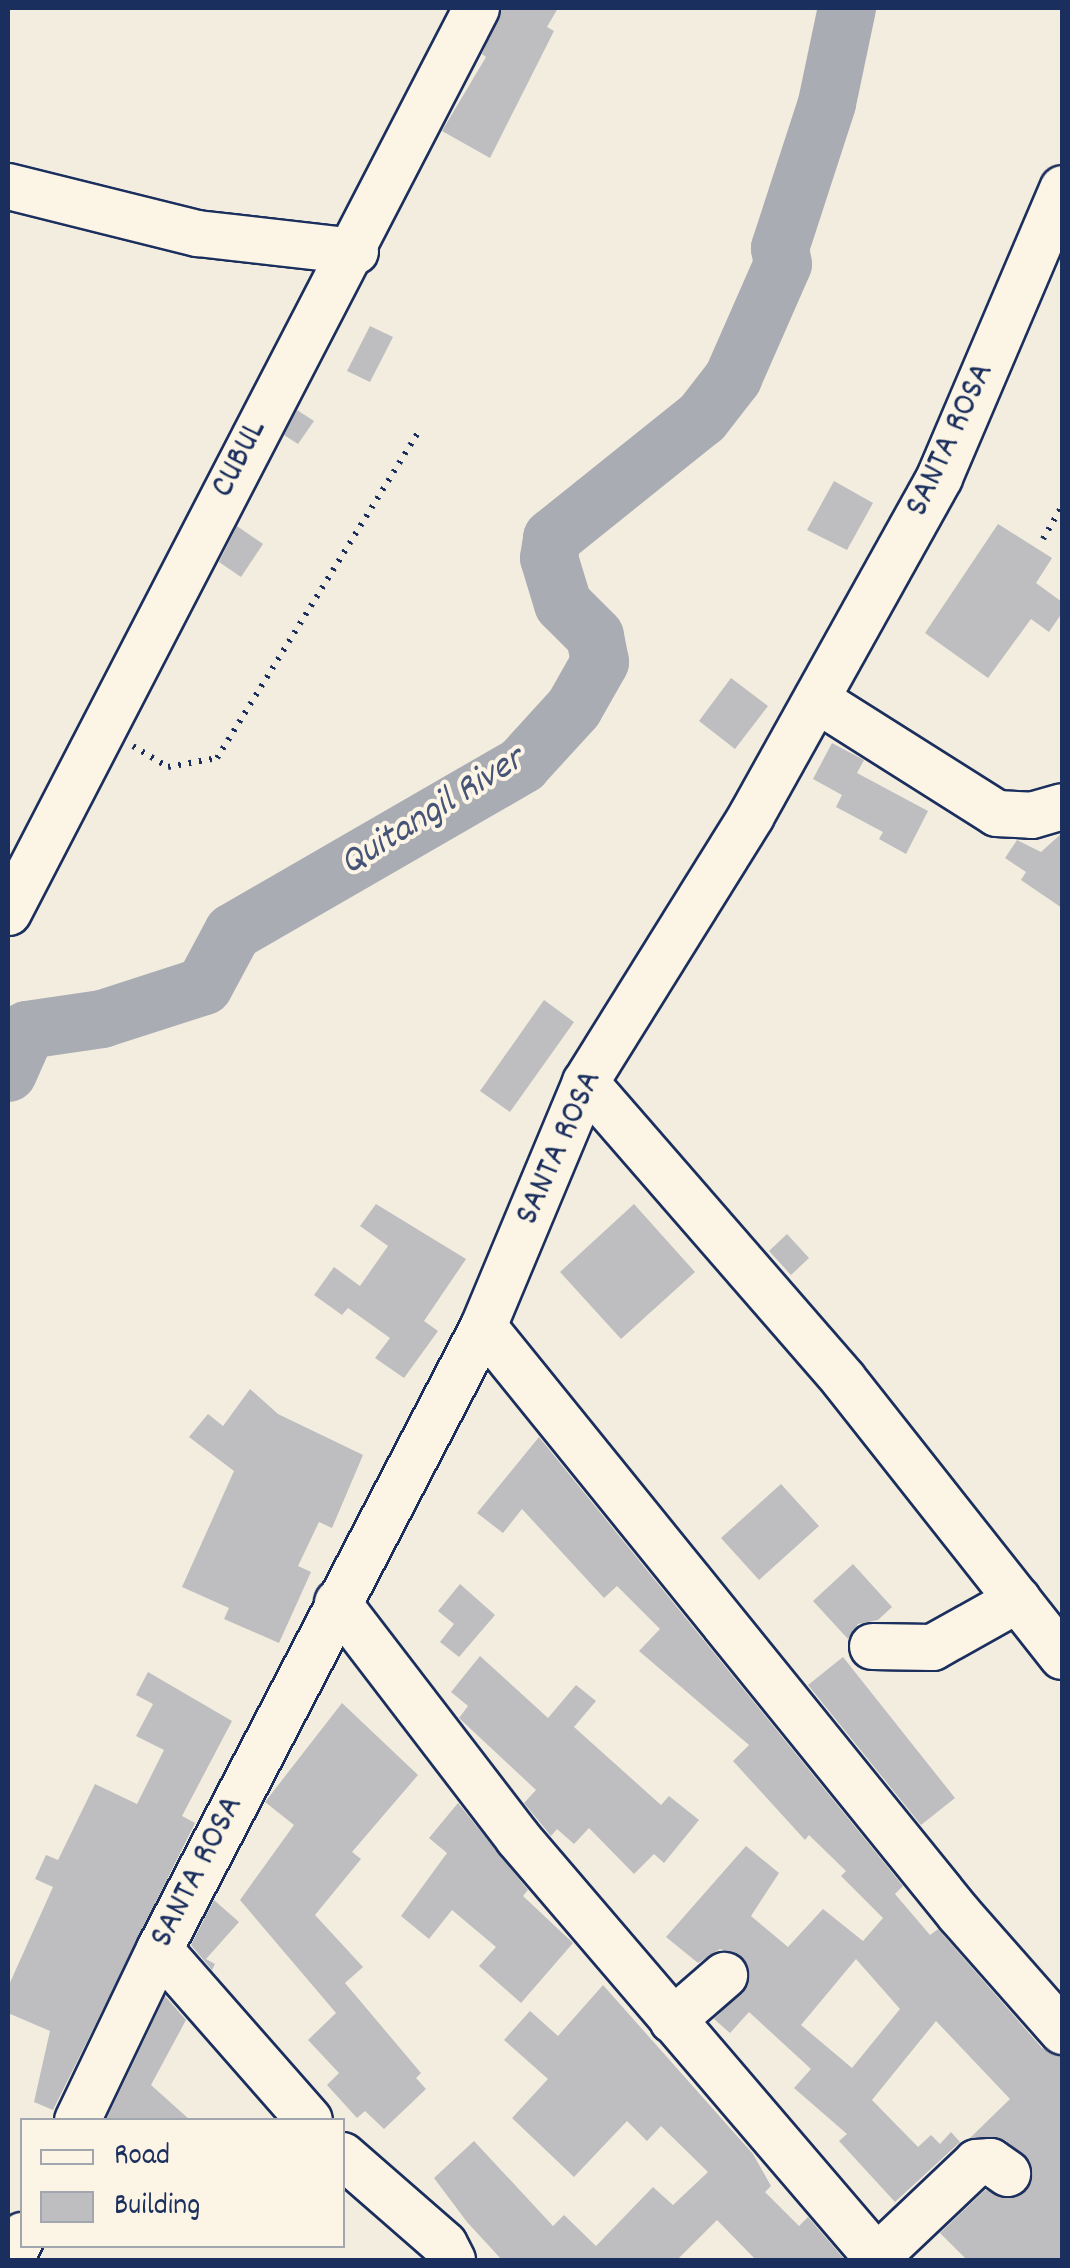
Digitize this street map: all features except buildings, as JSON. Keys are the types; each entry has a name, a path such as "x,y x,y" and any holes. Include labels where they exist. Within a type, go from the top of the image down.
{"street":[{"name":"CUBUL","path":"8,912 314,316 356,251 476,8"},
{"path":"8,186 197,233 356,251"},
{"name":"SANTA ROSA","path":"78,2118 159,1949 336,1602 482,1326 585,1082 816,699 939,477 1062,188"},
{"path":"816,699 996,812 1031,815 1062,806"},
{"path":"585,1082 843,1380 1062,1656"},
{"path":"482,1326 958,1914 1062,2031"},
{"path":"872,1646 932,1647 1018,1599"},
{"path":"336,1602 517,1837 877,2259 976,2162 990,2161 1007,2173"},
{"path":"159,1949 306,2118"},
{"path":"672,2020 724,1975"},
{"path":"345,2158 444,2244 452,2260"}],"path":[{"path":"102,728 168,766 217,758 420,429"},
{"path":"1043,539 1062,506"}],"waterway":[{"name":"Quitangil River","path":"8,1073 27,1030 102,1019 204,986 233,932 522,765 574,708 600,662 595,636 563,604 549,558 552,538 702,418 733,378 783,264 780,248 827,103 847,8"}]}
